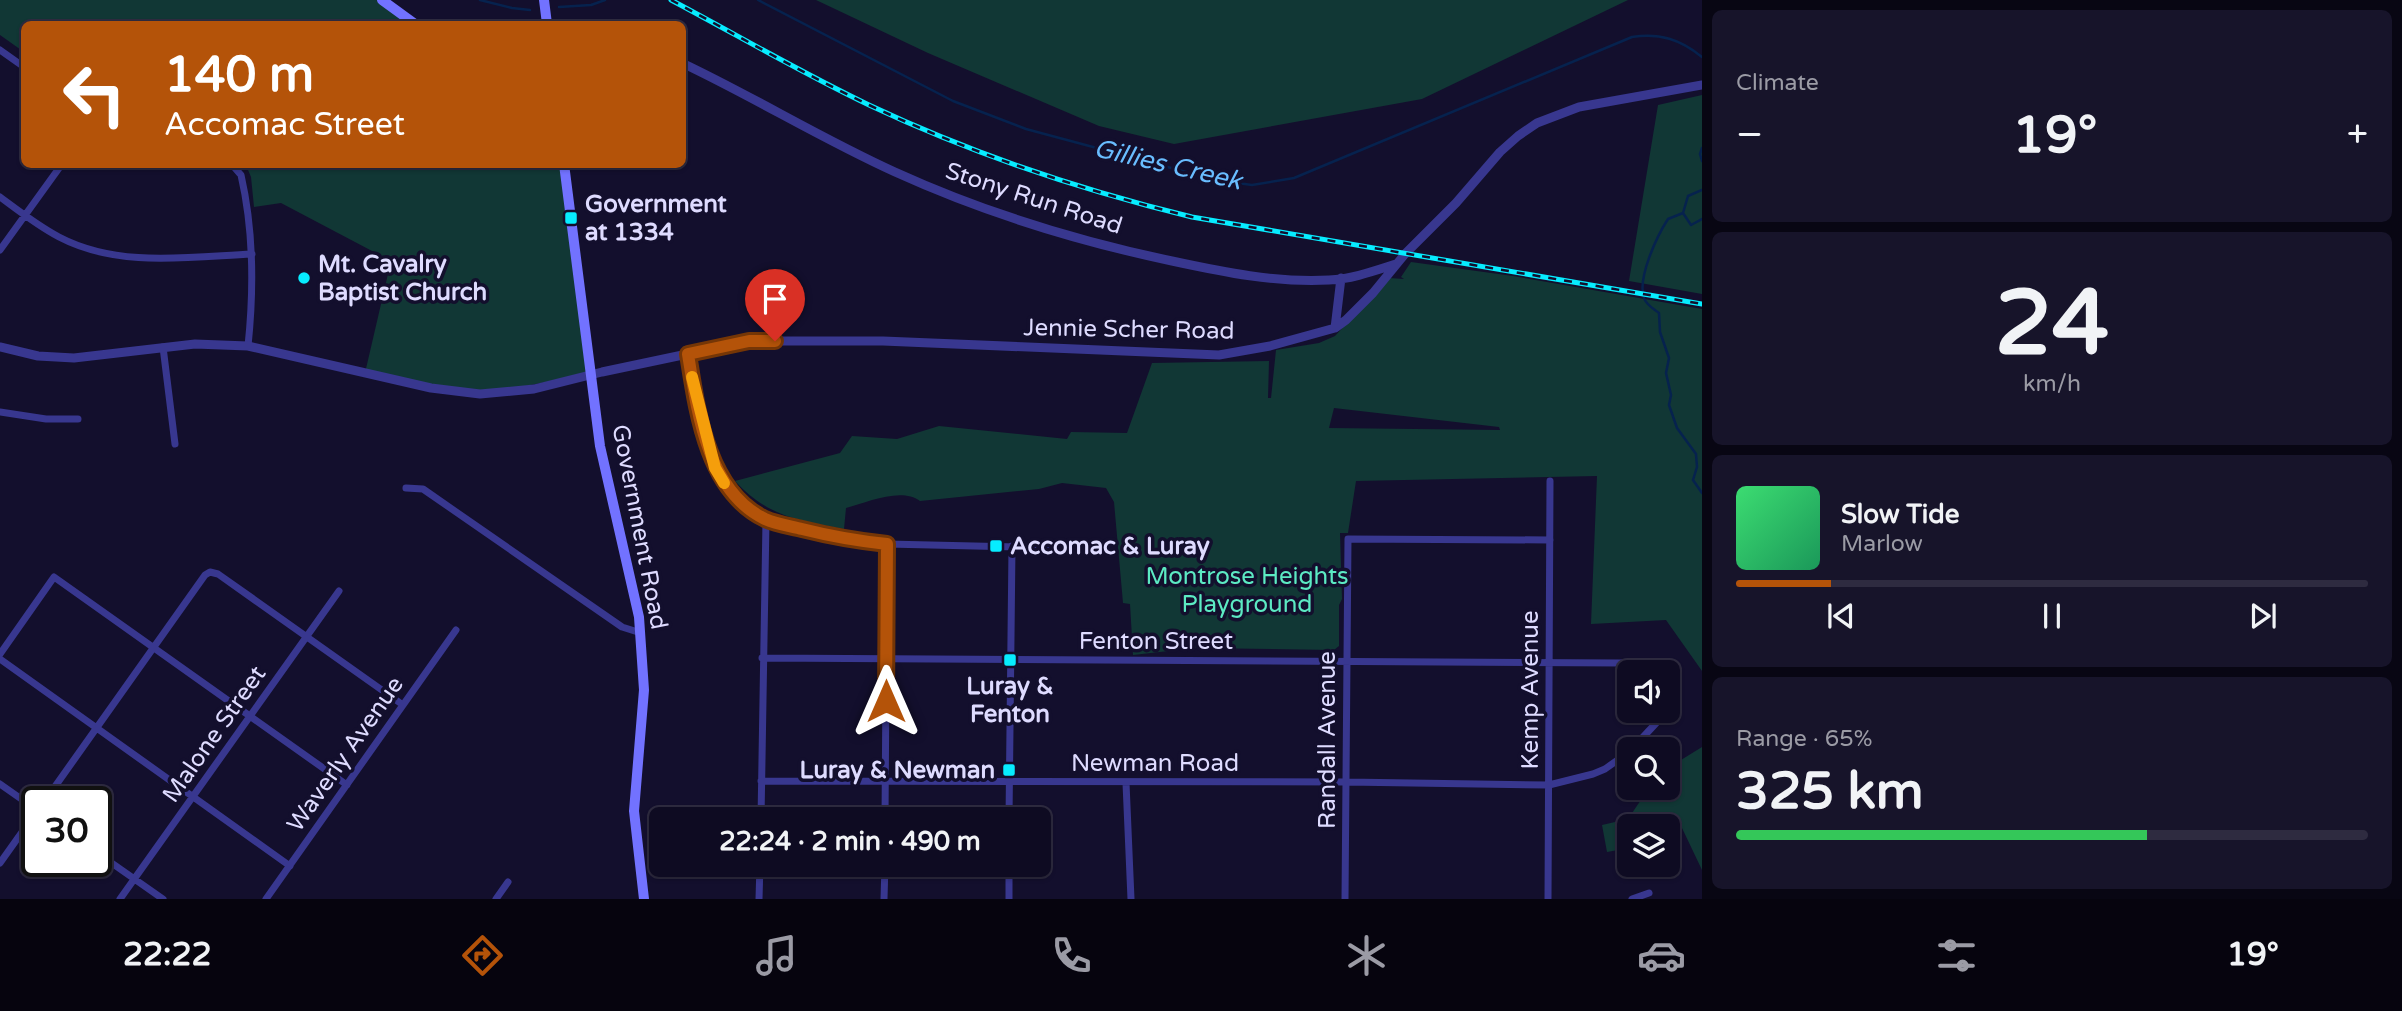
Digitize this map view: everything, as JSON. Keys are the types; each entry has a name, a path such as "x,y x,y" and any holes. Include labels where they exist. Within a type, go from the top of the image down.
{"main road":[{"path":"382,0 411,21"},
{"path":"544,0 547,21"},
{"name":"Government Road","path":"565,168 600,446 635,594 641,633 644,690 634,811 644,899"}],"street":[{"path":"0,50 21,65"},
{"name":"Stony Run Road","path":"686,65 896,172 1012,217 1138,254 1213,270 1273,278 1341,278 1369,273 1397,263"},
{"name":"Jennie Scher Road","path":"0,347 38,356 74,358 163,347 208,344 248,346 418,385 465,393 518,391 749,341 883,341 1219,355 1270,346 1335,328 1346,320 1500,152 1537,123 1579,107 1702,85"},
{"path":"0,250 59,168"},
{"path":"234,168 243,180 252,254 254,283 248,346"},
{"path":"0,197 60,237 92,251 145,258 252,254"},
{"path":"1335,328 1341,278"},
{"path":"163,347 175,444"},
{"path":"688,354 696,397 715,468 735,496 766,520 842,539 887,544 1099,549"},
{"path":"0,412 46,419 78,419"},
{"name":"Kemp Avenue","path":"1548,899 1550,481"},
{"path":"406,488 422,489 622,626 641,633"},
{"path":"761,807 766,520"},
{"name":"Randall Avenue","path":"1345,899 1348,539 1550,540"},
{"path":"886,807 887,544"},
{"path":"1009,807 1012,546"},
{"path":"55,786 152,647 205,575 210,572 218,574 403,705"},
{"path":"290,866 0,656 54,577 347,785"},
{"name":"Malone Street","path":"120,899 339,591"},
{"name":"Waverly Avenue","path":"266,899 456,630"},
{"name":"Fenton Street","path":"762,658 1617,663"},
{"name":"Newman Road","path":"1642,737 1654,723"},
{"name":"Newman Road","path":"761,781 1347,782 1549,786 1593,774 1617,760"},
{"path":"1126,783 1131,899"},
{"path":"0,784 21,799"},
{"path":"0,863 21,833"},
{"path":"112,863 163,899"},
{"path":"759,899 760,877"},
{"path":"884,899 885,877"},
{"path":"1009,877 1009,899"},
{"path":"496,899 508,882"},
{"path":"1632,899 1649,893"}],"green space":[{"path":"0,0 382,0 411,21 21,21 21,50 0,35"},
{"path":"816,0 1628,0 1422,99 1174,144 1099,126 928,53"},
{"path":"1702,95 1702,294 1629,281 1658,105"},
{"path":"247,168 564,168 591,374 480,394 365,373 391,261 281,203 254,207 251,177"},
{"name":"Montrose Heights Playground","path":"1411,262 1513,276 1702,309 1702,671 1666,620 1591,624 1597,476 1356,481 1348,533 1340,533 1342,599 1339,605 1339,646 1334,650 1195,648 1133,655 1130,604 1123,603 1114,502 1106,488 1062,483 1039,489 920,501 904,495 894,495 846,508 844,529 772,510 735,481 840,453 852,436 897,439 939,426 1067,439 1071,432 1127,433 1152,363 1269,361 1268,398 1271,398 1276,350 1319,343 1335,336 1389,278 1404,279 1401,277","holes":["1334,408 1499,427 1500,430 1329,428"]},
{"path":"1702,747 1702,870 1680,828 1680,814 1631,814 1641,800 1680,800 1680,761"},
{"path":"1617,822 1617,850 1607,852 1602,825"}],"waterway":[{"name":"Gillies Creek","path":"480,0 530,10"},
{"name":"Gillies Creek","path":"559,7 591,5 605,0"},
{"name":"Gillies Creek","path":"758,0 953,101 1026,129 1216,180 1252,185 1294,178 1632,37 1669,39 1702,57"},
{"name":"Gillies Creek","path":"1702,148 1702,161"},
{"name":"Gillies Creek","path":"1702,190 1688,196 1683,213 1691,225 1702,219"},
{"path":"1683,213 1668,219 1659,236 1649,257 1643,290 1646,303 1659,313 1660,332 1669,358 1666,373 1671,395 1669,405 1677,428 1696,454 1697,467 1693,480 1702,493"}],"railway":[{"path":"671,0 819,80 908,123 988,155 1109,195 1192,217 1702,304"}],"slow traffic":[{"path":"692,377 715,468 724,483"}],"place":[{"name":"Government at 1334","path":"571,218"},
{"name":"Mt. Cavalry Baptist Church","path":"304,278"},
{"name":"Accomac & Luray","path":"996,546"},
{"name":"Luray & Fenton","path":"1010,660"},
{"name":"Luray & Newman","path":"1009,770"}],"route":[{"path":"775,341 749,341 688,354 696,397 715,468 735,496 766,520 842,539 887,544 886,701"}]}
